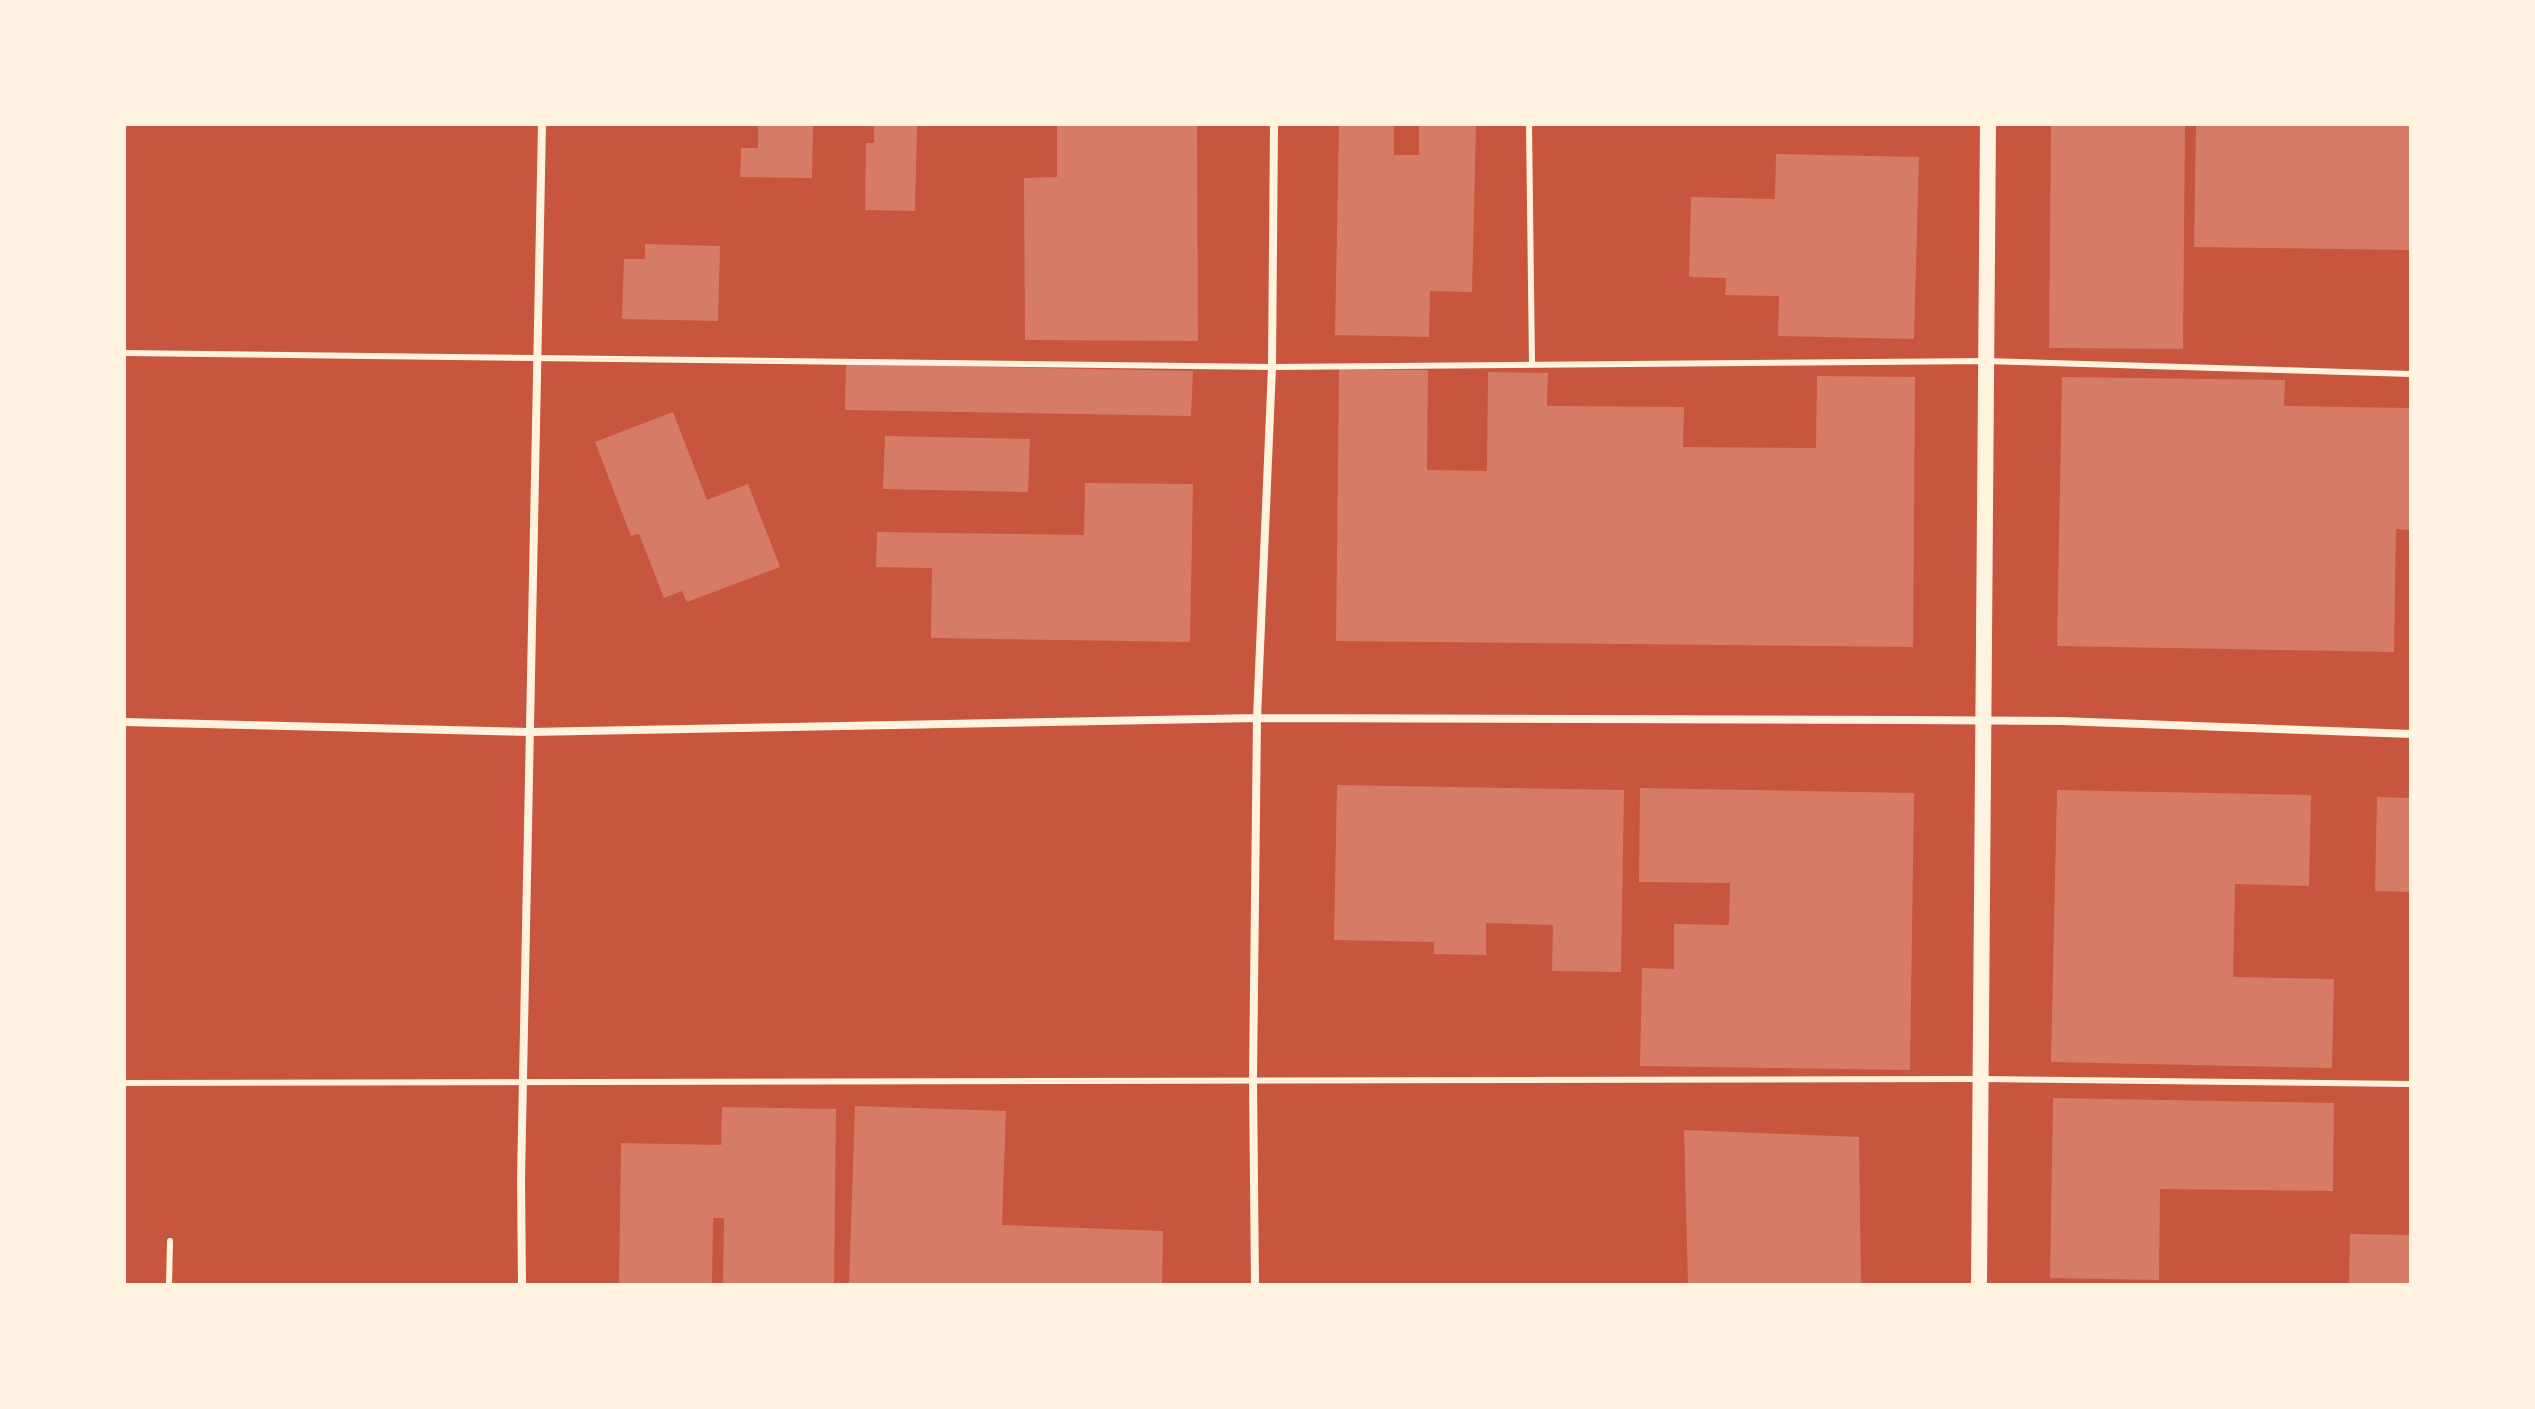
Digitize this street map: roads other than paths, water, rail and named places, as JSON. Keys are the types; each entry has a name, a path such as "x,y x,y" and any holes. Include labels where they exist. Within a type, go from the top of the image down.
{"main road":[{"path":"1979,1285 1988,124"}],"street":[{"path":"522,1285 523,1081 542,124"},
{"path":"1255,1285 1253,1079 1257,718 1272,367 1274,124"},
{"path":"124,722 530,732 1257,718 2061,721 2411,734"}],"lane":[{"path":"1529,124 1532,365"},
{"path":"124,353 1272,367 1986,361 2411,374"},
{"path":"124,1083 1981,1079 2411,1084"},
{"path":"169,1285 170,1241"}]}
